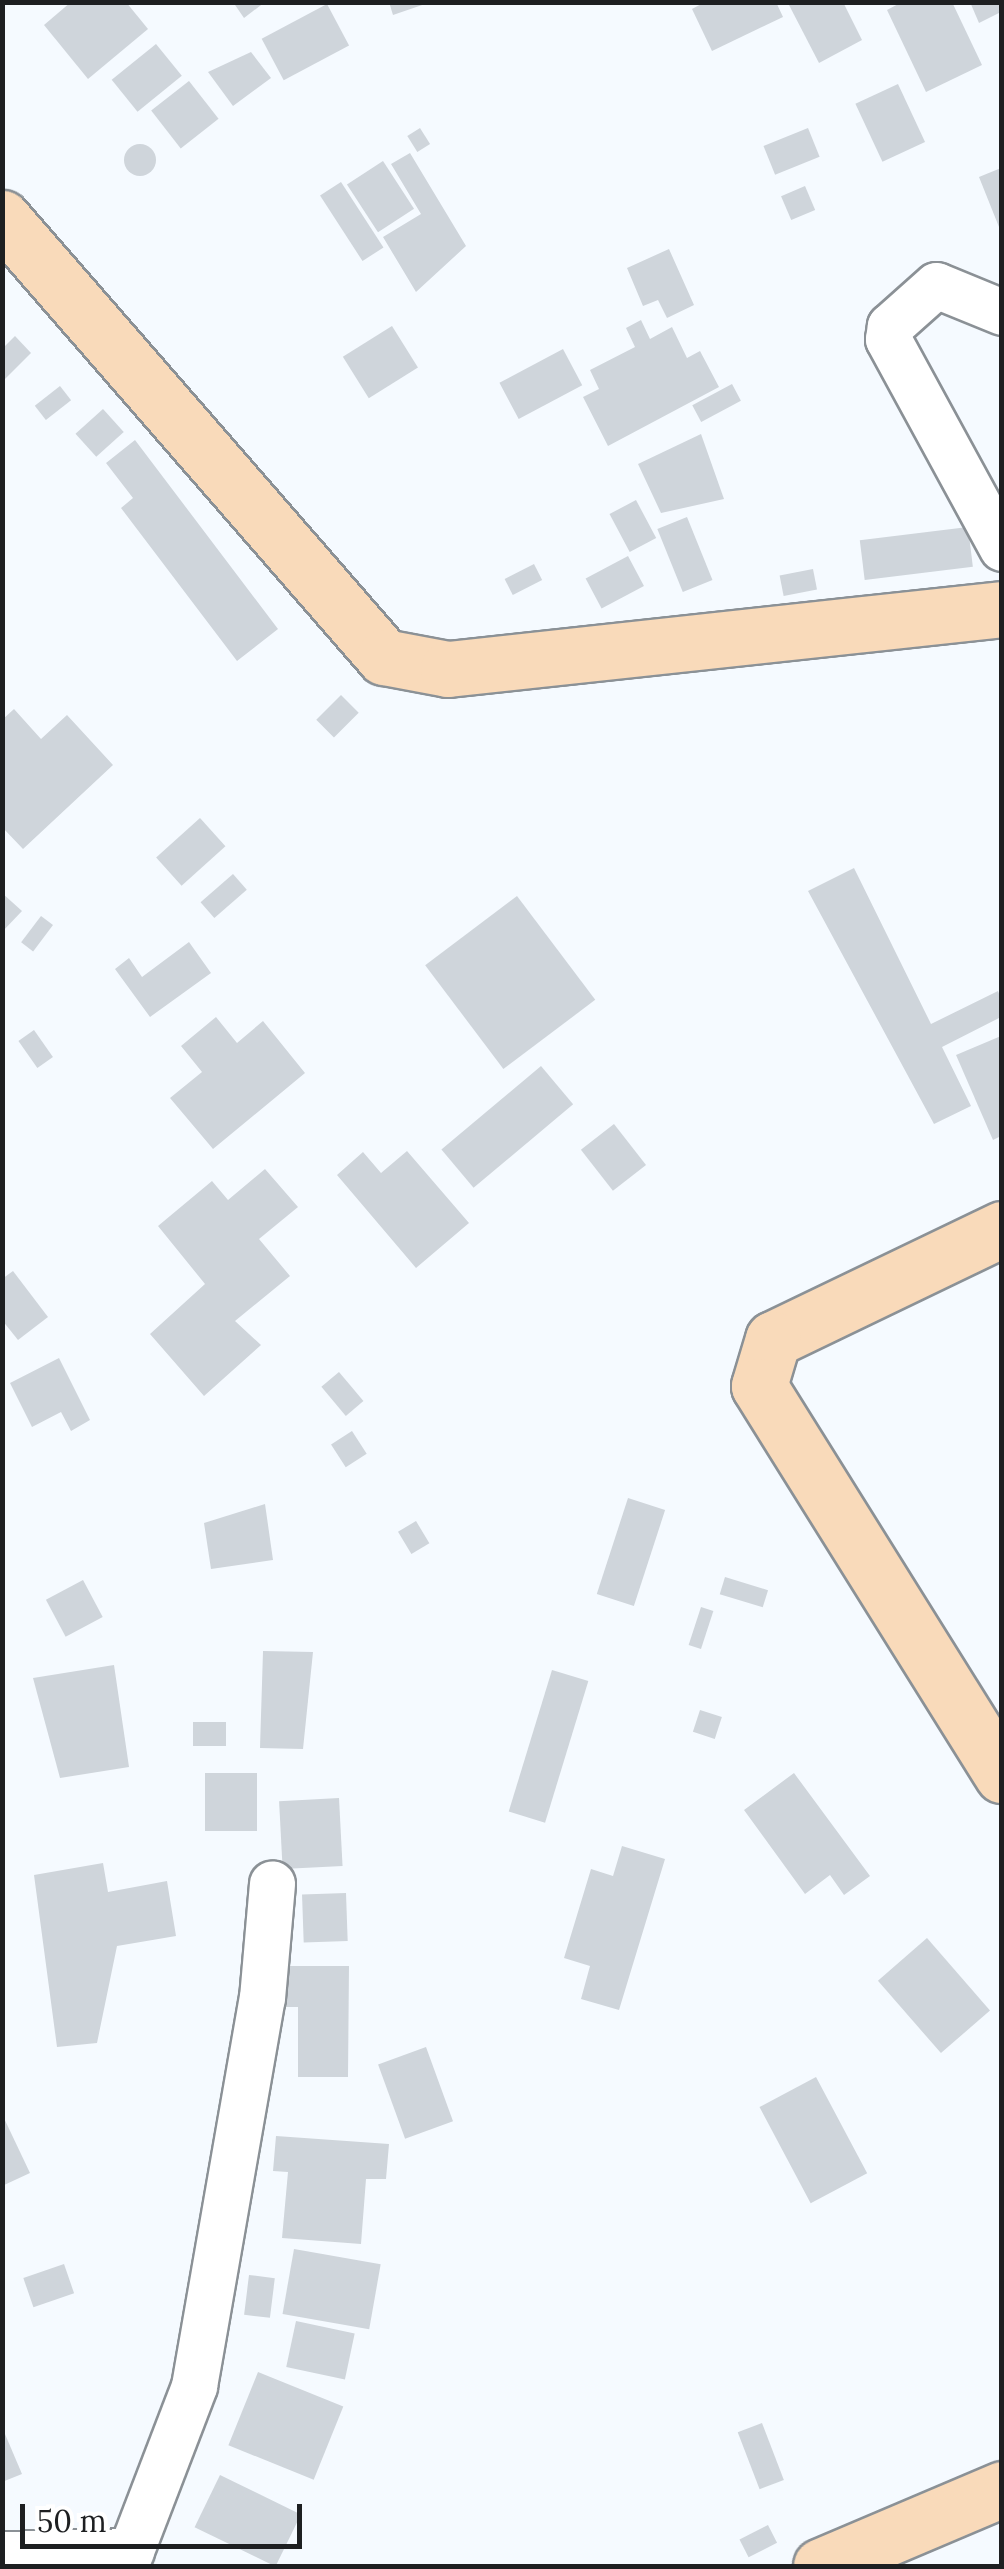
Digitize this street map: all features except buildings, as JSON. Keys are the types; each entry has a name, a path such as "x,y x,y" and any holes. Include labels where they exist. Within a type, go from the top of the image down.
{"street":[{"path":"2,218 384,657 448,669 1002,610"},
{"path":"1002,312 936,285 890,326 888,339 1002,548"},
{"path":"1002,1228 773,1339 759,1386 1002,1775"},
{"path":"2,2554 128,2558 194,2386 262,1998 272,1883"},
{"path":"821,2566 1002,2489"}]}
